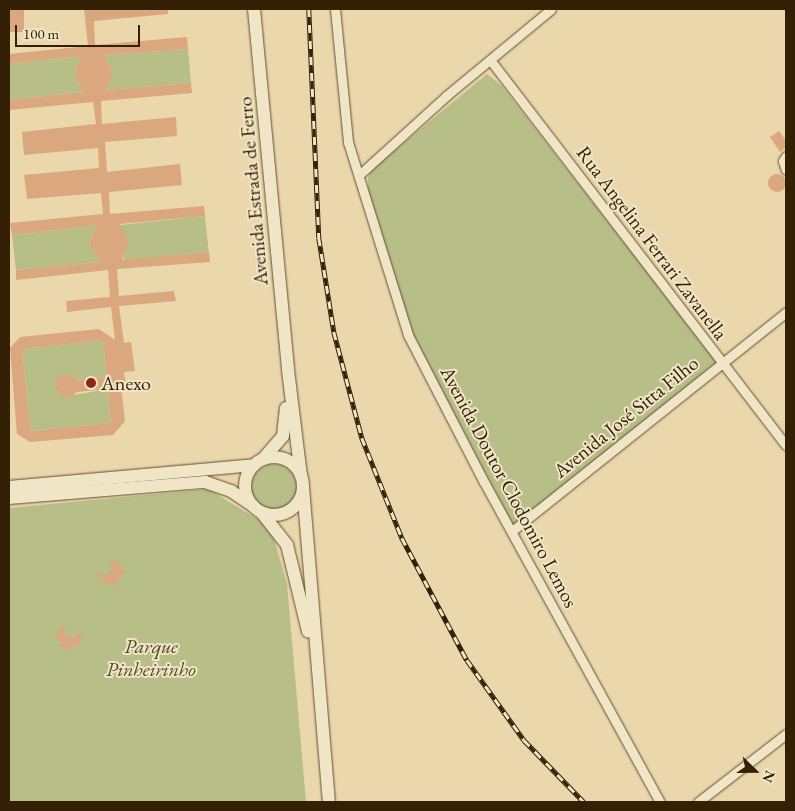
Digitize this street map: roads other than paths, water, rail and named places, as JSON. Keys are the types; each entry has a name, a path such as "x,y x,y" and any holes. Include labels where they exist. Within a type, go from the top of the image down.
{"main road":[{"name":"Avenida Estrada de Ferro","path":"254,9 288,370 302,481 329,802"},
{"name":"Avenida Estrada de Ferro","path":"288,370 283,436 275,449 258,462 245,486 258,509 287,545 318,670"},
{"path":"9,487 285,460 302,481 300,498 284,513 258,509 231,490 204,482 9,498"}],"street":[{"name":"Avenida Doutor Clodomiro Lemos","path":"335,9 348,142 359,175 375,237 408,335 660,802"},
{"path":"359,175 446,96 491,61 551,9"},
{"name":"Rua Angelina Ferrari Zavanella","path":"491,61 786,445"},
{"path":"786,156 782,161 786,170"},
{"name":"Avenida José Sitta Filho","path":"512,530 786,312"},
{"path":"698,802 786,734"}],"railway":[{"path":"309,9 319,238 334,332 362,438 402,538 467,660 524,740 584,802"}],"place":[{"name":"Anexo","path":"91,383"}],"park label":[{"name":"Parque Pinheirinho","path":"151,658"}]}
